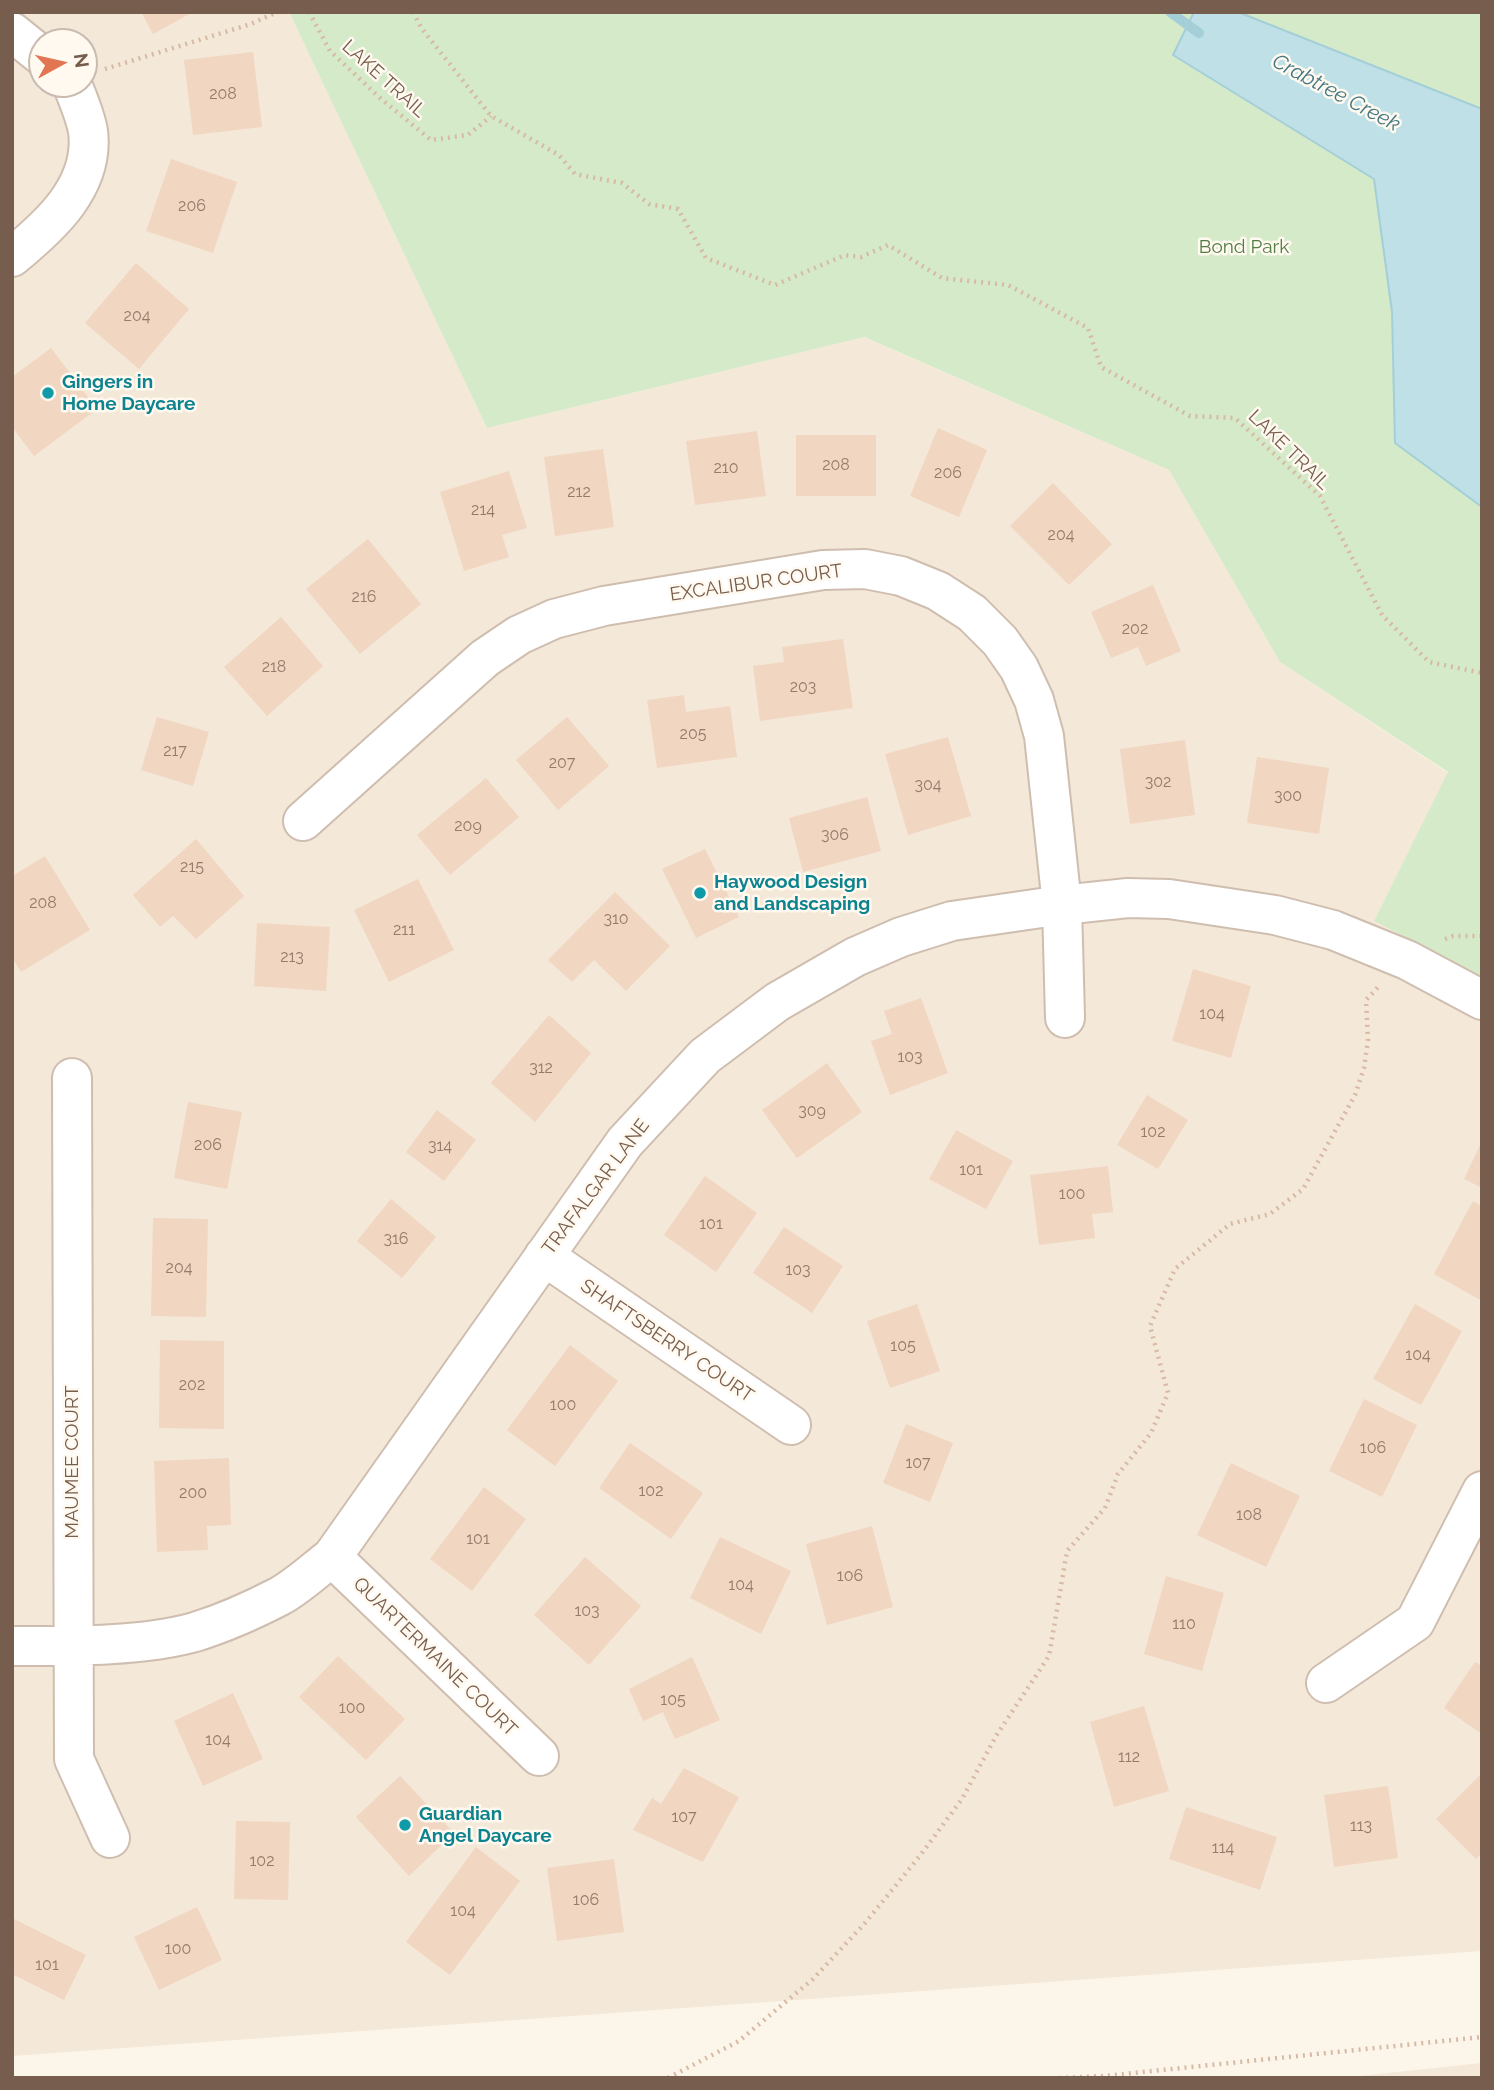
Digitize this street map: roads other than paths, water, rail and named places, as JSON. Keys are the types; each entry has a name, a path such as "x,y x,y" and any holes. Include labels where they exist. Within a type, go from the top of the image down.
{"street":[{"path":"12,32 28,45"},
{"path":"12,257 52,224 73,196 88,149 86,98"},
{"name":"EXCALIBUR COURT","path":"303,821 485,658 519,635 554,619 604,606 823,570 865,569 901,576 938,591 972,613 1000,641 1019,668 1034,700 1044,736 1062,905 1065,1018"},
{"name":"TRAFALGAR LANE","path":"12,1646 72,1646 158,1639 194,1632 228,1620 282,1595 331,1557 625,1142 705,1056 778,1002 855,957 901,937 952,921 1128,898 1169,899 1275,915 1333,930 1407,960 1482,1000"},
{"name":"MAUMEE COURT","path":"72,1078 74,1759 110,1838"},
{"name":"SHAFTSBERRY COURT","path":"544,1256 791,1425"},
{"path":"1326,1684 1415,1622 1482,1491"},
{"name":"QUARTERMAINE COURT","path":"331,1557 539,1756"}],"water":[{"path":"1194,12 1238,12 1482,109 1482,507 1395,443 1392,312 1374,179 1173,55"}],"waterway":[{"name":"Crabtree Creek","path":"1170,12 1199,33"}],"place":[{"name":"Gingers in Home Daycare","path":"48,393"},
{"name":"Haywood Design and Landscaping","path":"700,893"},
{"name":"Guardian Angel Daycare","path":"405,1825"}],"park label":[{"name":"Bond Park","path":"1244,247"}]}
